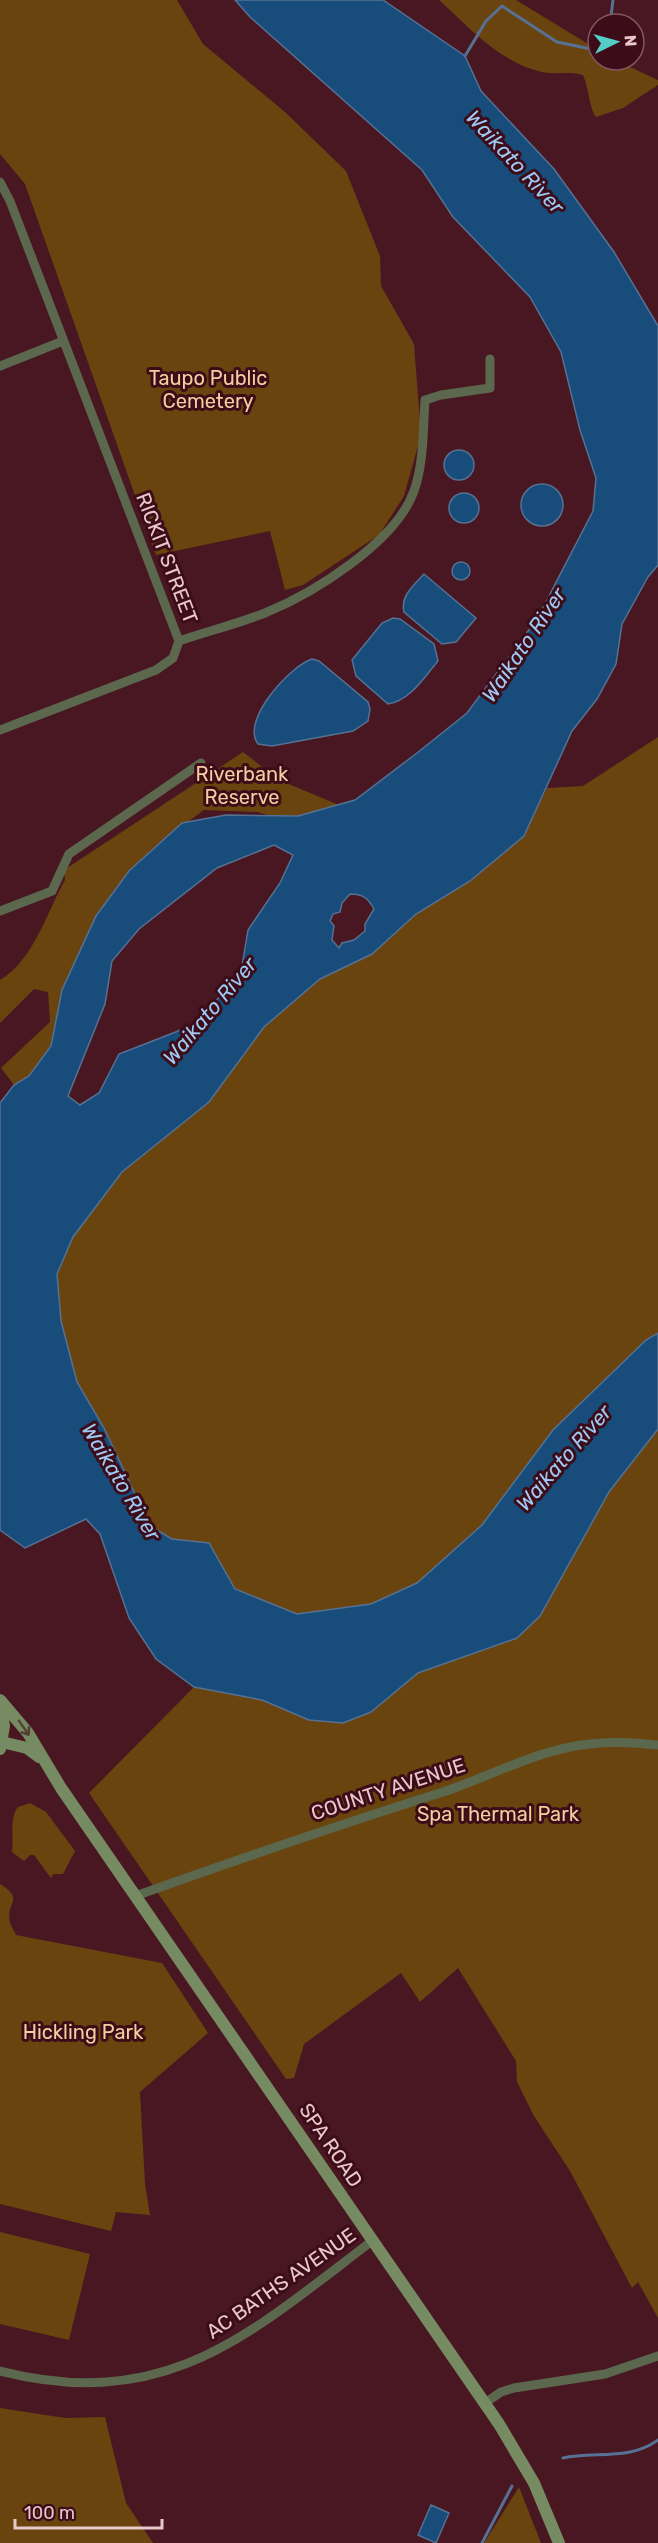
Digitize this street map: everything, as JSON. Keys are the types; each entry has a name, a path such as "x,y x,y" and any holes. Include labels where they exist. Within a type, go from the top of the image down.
{"main road":[{"name":"SPA ROAD","path":"0,1701 4,1726 1,1745 27,1748 43,1760"},
{"name":"SPA ROAD","path":"0,1701 23,1726 43,1760 136,1898 485,2403 523,2462 560,2543"}],"street":[{"name":"RICKIT STREET","path":"0,182 10,201 179,640 236,623 290,602 380,540 396,522 414,491 425,400 441,395 490,388 490,359"},
{"path":"0,366 63,341"},
{"path":"0,730 156,670 173,658 179,640"},
{"path":"0,911 52,891 69,854 201,763"},
{"name":"COUNTY AVENUE","path":"136,1898 141,1894 273,1846 447,1790 539,1756 588,1744 624,1742 658,1745"},
{"name":"AC BATHS AVENUE","path":"0,2371 44,2380 112,2382 160,2373 192,2363 227,2346 254,2328 372,2241"},
{"path":"485,2403 501,2392 514,2388 605,2374 658,2356"}],"green space":[{"name":"Taupo Public Cemetery","path":"0,0 177,0 203,44 285,112 346,171 380,256 381,286 414,344 421,435 404,496 379,535 303,585 285,590 270,531 156,555 25,184 0,154"},
{"path":"439,0 516,0 586,43 586,72 641,72 658,80 658,85 623,108 596,117 583,75 542,72 526,67 499,52"},
{"path":"658,737 658,1333 646,1340 553,1430 482,1525 417,1583 371,1604 297,1614 235,1589 209,1543 172,1539 150,1526 104,1428 77,1382 61,1321 57,1274 73,1237 122,1172 209,1102 264,1027 320,979 372,954 416,914 470,881 524,836 547,788 583,786"},
{"name":"Riverbank Reserve","path":"243,752 279,780 339,805 284,821 258,812 204,810 155,846 117,886 96,916 62,990 51,1046 29,1076 14,1085 1,1068 50,1022 48,992 34,989 0,1023 0,980 22,961 38,935 65,880 64,870"},
{"name":"Spa Thermal Park","path":"658,1429 658,2318 638,2282 632,2288 570,2171 534,2116 517,2082 516,2061 458,1968 420,2002 401,1973 304,2044 294,2078 286,2079 89,1793 194,1687 262,1700 309,1720 371,1712 418,1673 461,1658 609,1492"},
{"path":"30,1803 46,1812 75,1851 63,1874 53,1874 51,1878 34,1855 30,1855 24,1861 12,1852 15,1811 18,1807"},
{"name":"Hickling Park","path":"0,1884 12,1894 13,1902 9,1915 10,1924 16,1935 162,1963 208,2033 140,2092 145,2184 150,2215 116,2212 111,2231 0,2204"},
{"path":"0,2232 90,2254 69,2340 0,2324"},
{"path":"0,2408 65,2418 105,2417 126,2503 153,2543 0,2543"},
{"path":"519,2487 541,2543 484,2543"}],"water":[{"name":"Waikato River","path":"235,0 383,0 465,56 481,91 554,169 614,252 658,326 658,565 648,577 622,624 616,664 597,699 572,731 524,836 470,881 416,914 372,954 320,979 264,1027 209,1102 122,1172 73,1237 57,1274 61,1321 77,1382 104,1428 150,1526 172,1539 209,1543 235,1589 297,1614 371,1604 417,1583 482,1525 553,1430 646,1340 658,1333 658,1429 609,1492 540,1616 517,1638 418,1673 371,1712 343,1723 309,1720 262,1700 194,1687 156,1659 129,1618 100,1534 86,1519 25,1548 0,1530 0,1103 14,1085 29,1076 51,1046 62,990 96,916 129,871 182,823 226,815 298,816 355,800 467,713 537,619 593,511 596,478 580,430 561,352 530,297 453,217 422,170 250,17","holes":["274,845 293,855 280,883 248,930 241,972 196,1024 119,1054 99,1093 80,1105 68,1096 105,1004 112,961 139,929 217,868","350,894 365,897 374,909 365,924 365,931 354,940 342,943 339,948 332,940 334,926 330,921 333,914 340,912 342,903"]},
{"path":"459,450 465,451 473,459 473,471 465,479 459,480 453,479 445,471 444,465 445,459 453,451"},
{"path":"542,484 557,490 563,505 557,520 542,526 527,520 521,505 527,490"},
{"path":"464,493 470,494 478,502 478,514 470,522 464,523 458,522 450,514 449,508 450,502 458,494"},
{"path":"461,562 467,565 470,571 467,577 461,580 455,577 452,571 455,565"},
{"path":"424,574 476,618 456,642 442,644 404,612 406,596"},
{"path":"393,618 400,619 434,644 438,661 410,693 388,704 356,676 352,660 382,623"},
{"path":"312,659 319,661 368,702 370,709 368,721 353,731 272,746 258,744 254,734 261,709 280,683"},
{"path":"431,2505 449,2513 436,2543 418,2535"}],"waterway":[{"path":"612,12 613,0"},
{"path":"465,56 486,21 502,6 557,42 586,48"},
{"path":"563,2458 636,2451 658,2440"},
{"path":"482,2543 512,2486"}]}
